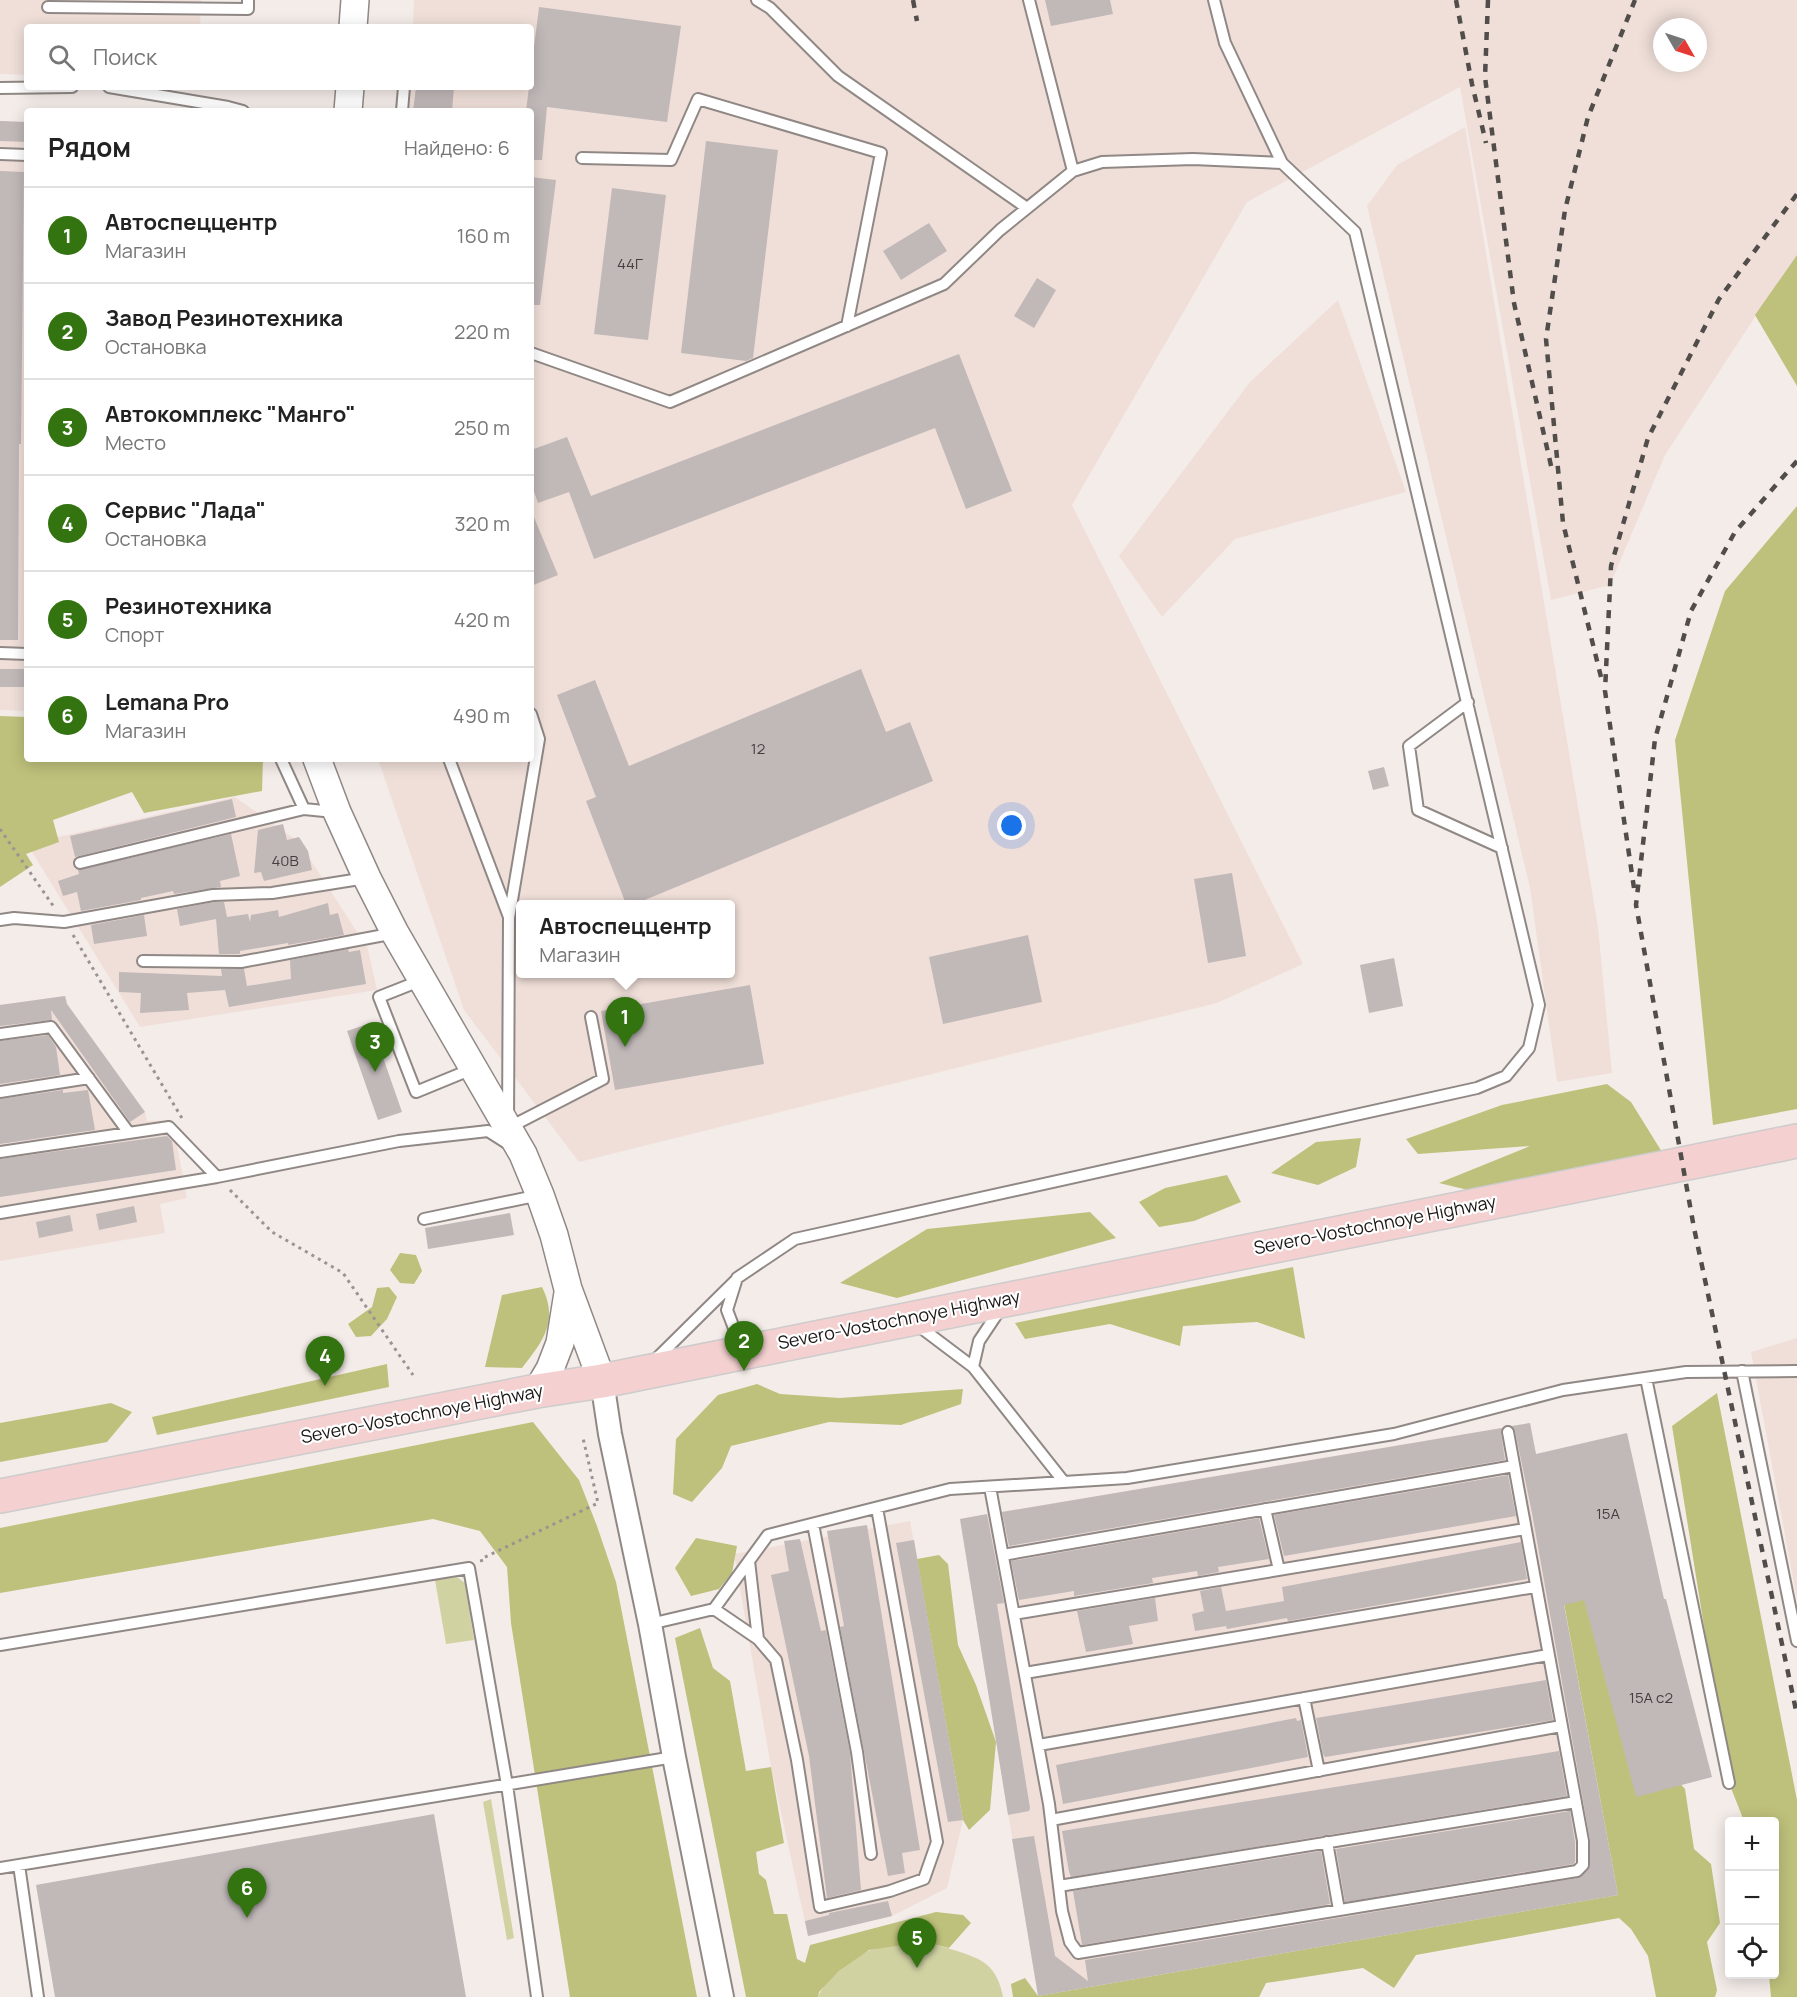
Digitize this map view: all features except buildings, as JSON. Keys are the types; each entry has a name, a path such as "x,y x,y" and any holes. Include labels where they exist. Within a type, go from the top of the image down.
{"main road":[{"name":"Severo-Vostochnoye Highway","path":"0,1496 537,1391 602,1381 1797,1141"}],"street":[{"path":"353,24 355,0"},
{"path":"348,108 350,90"},
{"path":"318,762 337,812 395,933 523,1154 554,1235 568,1289 602,1381 610,1434 650,1624 722,1997"},
{"path":"537,1391 550,1369 560,1343 568,1289"}],"lane":[{"path":"48,7 248,9 248,0"},
{"path":"757,0 770,9 838,76 1027,208"},
{"path":"1029,0 1073,171"},
{"path":"644,1371 737,1278 795,1239 1477,1088 1506,1076 1529,1048 1539,1005 1355,232 1282,163 1225,43 1214,0"},
{"path":"0,88 24,88"},
{"path":"127,90 232,108"},
{"path":"402,108 404,90"},
{"path":"582,158 671,160 698,99 881,153 847,326"},
{"path":"0,154 24,155"},
{"path":"534,353 670,402 944,284 1000,230 1073,171 1102,162 1193,159 1282,163"},
{"path":"0,653 24,654"},
{"path":"1468,702 1409,746 1418,810 1502,848"},
{"path":"534,722 540,739 509,918 508,1128 603,1079 591,1017"},
{"path":"282,762 304,809"},
{"path":"450,762 509,918"},
{"path":"80,863 304,809 337,812"},
{"path":"0,920 14,918 64,922 213,895 272,893 367,878"},
{"path":"143,961 241,962 395,933"},
{"path":"423,980 379,997 416,1092 474,1068"},
{"path":"0,1035 51,1026 129,1133"},
{"path":"0,1092 88,1078"},
{"path":"0,1152 169,1127 217,1177"},
{"path":"0,1213 217,1177 399,1142 488,1131 523,1154"},
{"path":"424,1219 540,1195"},
{"path":"737,1278 727,1310 743,1352"},
{"path":"973,1367 979,1341 1006,1299"},
{"path":"909,1318 973,1367 1064,1482"},
{"path":"650,1624 714,1609 768,1535 950,1489 1127,1478 1394,1434 1563,1390 1686,1372 1797,1369"},
{"path":"1742,1371 1797,1641"},
{"path":"1646,1378 1729,1783"},
{"path":"990,1487 1039,1745 1062,1911 1070,1942 1078,1953 1577,1871 1583,1865 1583,1841 1508,1432"},
{"path":"1003,1555 1514,1466"},
{"path":"714,1609 758,1639 776,1660 797,1760 820,1907 890,1891 924,1879 937,1842 877,1508"},
{"path":"1266,1509 1280,1570"},
{"path":"813,1524 857,1752 871,1854"},
{"path":"1014,1614 1525,1529"},
{"path":"749,1561 758,1639"},
{"path":"0,1645 470,1568 507,1785 537,1997"},
{"path":"1025,1673 1535,1587"},
{"path":"1039,1745 1548,1655"},
{"path":"1304,1698 1319,1771"},
{"path":"1051,1820 1561,1726"},
{"path":"0,1868 674,1757"},
{"path":"1059,1886 1576,1802"},
{"path":"1327,1842 1339,1910"},
{"path":"19,1865 38,1997"}],"path":[{"path":"0,829 64,922 187,1127"},
{"path":"217,1177 272,1232 343,1274 413,1375"},
{"path":"483,1570 481,1559 598,1503 583,1438"}],"shaded area":[{"path":"0,0 201,0 200,24 24,24 24,75 0,74"},
{"path":"414,0 1797,0 1797,255 1665,455 1610,585 1551,600 1460,87 1247,202 1072,505 1303,964 1217,1003 579,1162 464,1010 379,762 534,762 534,108 408,108 410,90 534,90 534,24 413,24"},
{"path":"0,121 24,122 24,711 0,710"},
{"path":"1465,127 1598,927 1612,1073 1557,1082 1530,888 1367,206 1397,165"},
{"path":"1338,300 1406,492 1235,539 1162,617 1119,556 1250,382"},
{"path":"235,797 299,842 368,949 377,990 140,1027 27,844"},
{"path":"65,996 67,1004 145,1112 147,1121 172,1120 187,1198 160,1204 165,1233 0,1261 0,1005"},
{"path":"1797,1338 1797,1600 1751,1352"},
{"path":"1530,1423 1618,1895 1038,1996 960,1519"},
{"path":"910,1521 963,1820 947,1888 892,1916 808,1936 771,1767 734,1554"}],"green space":[{"path":"1797,255 1797,386 1755,315"},
{"path":"1797,506 1797,1109 1713,1125 1675,740 1725,591"},
{"path":"0,716 24,717 24,762 263,762 262,791 144,813 132,792 53,820 59,842 26,854 33,865 0,887"},
{"path":"1607,1084 1631,1102 1662,1152 1468,1190 1439,1183 1530,1146 1418,1154 1406,1139 1502,1105"},
{"path":"1361,1138 1356,1167 1318,1185 1271,1173 1316,1142"},
{"path":"1227,1175 1241,1202 1194,1221 1159,1227 1139,1202 1165,1188"},
{"path":"1090,1212 1116,1238 897,1298 840,1283 927,1229"},
{"path":"400,1253 416,1255 422,1271 414,1284 400,1283 390,1270"},
{"path":"1293,1267 1305,1339 1257,1322 1183,1326 1180,1346 1110,1324 1025,1339 1015,1323"},
{"path":"389,1287 397,1297 387,1319 371,1336 356,1337 348,1324 372,1307 377,1288"},
{"path":"542,1287 547,1299 549,1320 536,1349 522,1368 485,1367 502,1295"},
{"path":"387,1364 389,1387 157,1435 152,1417"},
{"path":"757,1384 780,1394 840,1398 963,1389 961,1404 901,1425 829,1422 731,1446 722,1468 692,1502 673,1494 676,1439 718,1395"},
{"path":"1717,1393 1797,1800 1797,1997 1771,1997 1769,1979 1779,1979 1779,1817 1742,1817 1729,1783 1672,1426"},
{"path":"111,1403 132,1412 107,1442 0,1462 0,1423"},
{"path":"533,1422 579,1480 616,1582 697,1997 570,1997 511,1623 507,1567 480,1531 433,1519 0,1593 0,1528"},
{"path":"1537,1458 1666,1768 1685,1789 1694,1849 1711,1864 1720,1923 1707,1942 1717,1990 1715,1997 1656,1997 1648,1956 1631,1929 1619,1918 1416,1955 1394,1988 1363,1968 1266,1983 1259,1997 1013,1997 1011,1984 1025,1978 1038,1996 1618,1895"},
{"path":"696,1538 737,1546 732,1573 719,1589 691,1596 675,1568"},
{"path":"939,1555 948,1564 958,1645 976,1685 996,1742 990,1810 969,1830 963,1820 917,1559"},
{"path":"457,1577 465,1583 474,1640 446,1644 435,1580"},
{"path":"700,1628 713,1668 730,1681 746,1771 771,1767 784,1843 756,1852 759,1874 766,1880 774,1914 787,1914 797,1959 805,1963 810,1945 936,1912 963,1915 971,1923 949,1948 924,1942 869,1950 839,1971 819,1992 818,1997 746,1997 675,1638"},
{"path":"491,1799 514,1938 507,1940 483,1802"},
{"path":"924,1942 981,1960 998,1979 1003,1997 818,1997 833,1977 865,1953 884,1947"}],"railway":[{"path":"913,0 917,21"},
{"path":"1456,0 1486,143"},
{"path":"1488,0 1485,77 1514,303 1552,470"},
{"path":"1601,677 1563,523 1546,339 1565,210 1588,117 1635,0"},
{"path":"1634,888 1605,691 1611,566 1648,438 1719,299 1797,194"},
{"path":"1797,461 1735,532 1691,611 1655,739 1636,905 1694,1228 1797,1715"}],"place":[{"name":"Автоспеццентр","path":"625,1047"},
{"name":"Автокомплекс \"Манго\"","path":"375,1072"},
{"name":"Завод Резинотехника","path":"744,1371"},
{"name":"Сервис \"Лада\"","path":"325,1386"},
{"name":"Lemana Pro","path":"247,1918"},
{"name":"Резинотехника","path":"917,1968"}]}
